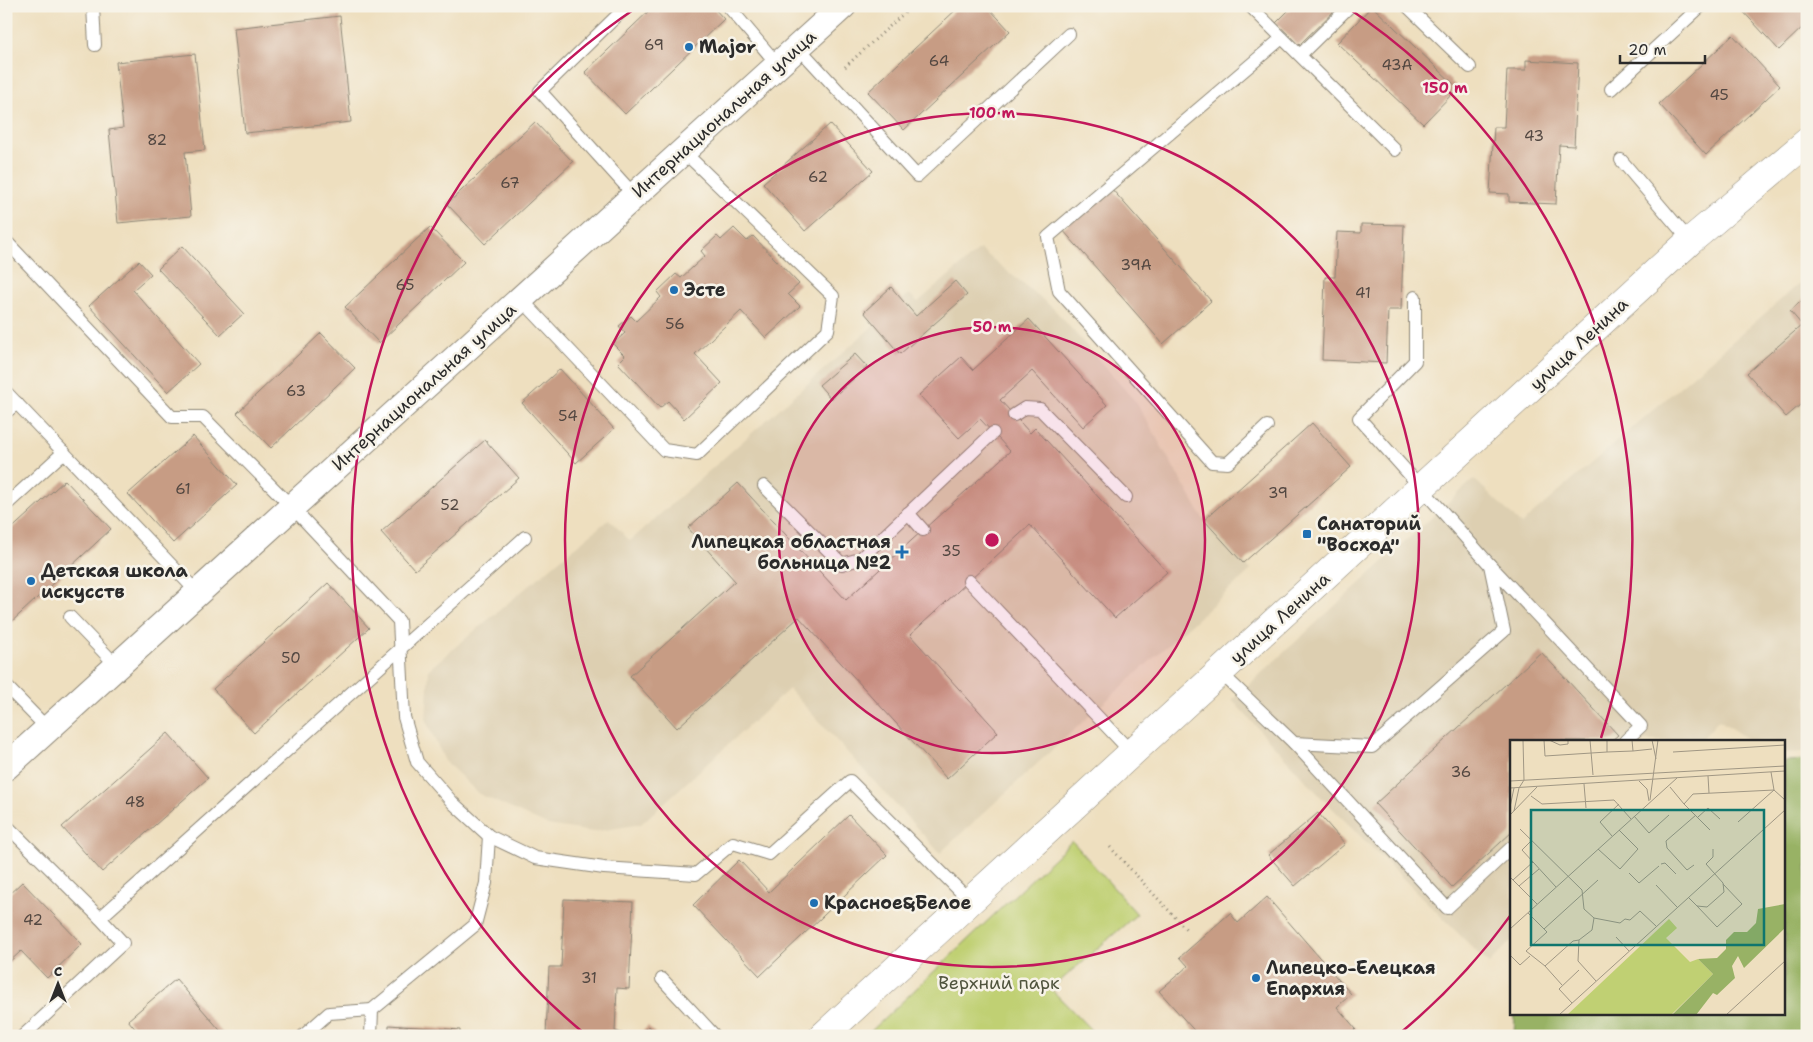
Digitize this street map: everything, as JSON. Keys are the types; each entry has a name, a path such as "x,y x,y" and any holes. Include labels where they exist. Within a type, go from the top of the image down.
{"street":[{"name":"Интернациональная улица","path":"6,767 842,6"},
{"name":"улица Ленина","path":"823,1036 1690,241 1807,142"}],"lane":[{"path":"93,6 95,45"},
{"path":"627,6 540,91 634,195"},
{"path":"728,6 778,65"},
{"path":"1250,6 1395,150"},
{"path":"1300,55 1350,6"},
{"path":"1407,6 1470,67"},
{"path":"1611,88 1701,6"},
{"path":"798,47 917,176 1070,34"},
{"path":"1267,426 1228,463 1212,462 1059,291 1048,237 1282,38"},
{"path":"521,299 664,450 697,455 828,330 833,296 683,151"},
{"path":"1621,160 1690,241"},
{"path":"6,242 172,417 203,417 292,507 400,621 404,717 416,762 453,803 489,836 535,858 604,868 696,874 733,843 769,854 850,781 970,901"},
{"path":"1415,297 1415,361 1359,418 1423,487 1490,565 1641,726 1626,740"},
{"path":"6,392 198,593"},
{"path":"6,412 17,403"},
{"path":"1014,415 1025,408 1040,409 1126,497"},
{"path":"764,486 842,564 860,559 994,433"},
{"path":"6,504 64,452"},
{"path":"908,513 923,530"},
{"path":"100,918 526,537"},
{"path":"1294,743 1372,747 1504,631 1490,565"},
{"path":"969,581 1132,753"},
{"path":"70,617 117,666"},
{"path":"1220,672 1294,743 1447,908 1510,849"},
{"path":"6,686 48,729"},
{"path":"6,825 123,943 23,1036"},
{"path":"303,1036 329,1013 372,1010 475,925 486,883 489,836"},
{"path":"662,979 715,1036"},
{"path":"371,1036 372,1010"}],"path":[{"path":"830,81 912,6"},
{"path":"1110,847 1186,929"}],"shaded area":[{"name":"Липецкая областная больница №2","path":"980,249 1054,309 1136,402 1204,520 1251,570 940,853 789,689 641,824 593,832 547,825 479,794 445,761 426,721 429,669 609,519 630,541 909,294 918,302"},
{"path":"1807,277 1807,752 1786,753 1786,740 1749,740 1719,720 1701,740 1510,740 1510,942 1489,964 1321,797 1232,700 1474,479 1521,524"}],"green space":[{"path":"1807,760 1807,1036 1514,1036 1515,1014 1786,1014 1786,761"},
{"name":"Верхний парк","path":"1072,841 1137,914 1051,989 1097,1036 866,1036"}],"building":[{"path":"654,6 712,6 724,19 625,114 585,72"},
{"path":"960,6 987,6 1010,31 904,130 868,92"},
{"path":"1293,6 1339,6 1298,46 1276,23"},
{"path":"1372,6 1458,88 1423,124 1337,43"},
{"path":"1738,6 1807,6 1807,23 1779,50"},
{"path":"340,16 351,122 245,133 234,28"},
{"path":"1733,35 1780,86 1706,155 1659,104"},
{"path":"195,54 205,150 185,152 191,216 118,223 109,130 123,128 116,62"},
{"path":"1526,60 1578,63 1574,146 1559,145 1556,204 1509,202 1509,194 1490,193 1494,127 1504,127 1507,70 1526,70"},
{"path":"535,122 573,162 485,244 447,204"},
{"path":"830,124 873,171 805,231 763,183"},
{"path":"1110,187 1211,301 1163,344 1062,229"},
{"path":"1361,224 1404,225 1401,310 1388,310 1386,363 1322,360 1325,277 1335,277 1337,232 1361,233"},
{"path":"430,227 464,262 379,343 345,307"},
{"path":"734,228 747,241 753,236 799,284 788,294 800,306 766,338 741,311 695,354 722,383 684,419 668,401 660,408 618,363 625,356 613,344 625,333 619,326 631,316 636,321 661,297 657,292 676,274 681,278 705,256 701,251 717,236 721,240"},
{"path":"182,246 244,313 220,335 158,269"},
{"path":"139,261 151,274 133,290 199,364 168,392 89,306"},
{"path":"955,281 967,295 900,354 864,312 891,287 916,316"},
{"path":"1807,296 1807,399 1786,417 1747,373 1802,325 1790,311"},
{"path":"1029,319 1107,405 1083,427 1032,371 1000,400 1030,433 1035,428 1167,572 1115,618 1030,525 910,635 998,732 947,779 799,617 677,728 630,676 735,581 688,528 738,483 846,600 1010,451 980,419 959,438 919,395 961,357 973,370"},
{"path":"321,333 355,368 271,448 237,413"},
{"path":"855,354 867,367 831,399 819,385"},
{"path":"560,369 614,429 576,463 522,403"},
{"path":"1312,423 1351,467 1243,563 1204,520"},
{"path":"193,436 237,485 173,543 128,494"},
{"path":"485,440 519,478 415,570 381,532"},
{"name":"Детская школа искусств","path":"65,480 111,529 6,627 6,534"},
{"path":"328,583 369,628 254,733 213,689"},
{"path":"1541,652 1618,735 1612,740 1510,740 1510,834 1452,887 1375,804"},
{"path":"168,733 208,778 102,872 62,827"},
{"path":"1318,813 1345,844 1295,886 1268,855"},
{"path":"849,815 887,855 760,976 693,905 739,860 769,892"},
{"path":"22,882 82,944 47,978 21,951 6,965 6,897"},
{"name":"Липецко-Елецкая Епархия","path":"1267,897 1351,994 1337,1007 1356,1029 1349,1036 1199,1036 1159,991 1188,966 1180,957 1230,913 1238,923"},
{"path":"564,899 633,902 629,989 617,988 615,1031 633,1036 546,1036 549,967 561,967"},
{"path":"176,979 225,1036 141,1036 128,1020"},
{"path":"389,1025 460,1030 460,1036 389,1036"},
{"path":"648,1026 657,1036 638,1036"}],"place":[{"name":"Major","path":"689,47"},
{"name":"Эсте","path":"674,290"},
{"name":"Санаторий \"Восход\"","path":"1307,534"},
{"name":"Липецкая областная больница №2","path":"902,552"},
{"name":"Детская школа искусств","path":"31,581"},
{"name":"Красное&Белое","path":"814,903"},
{"name":"Липецко-Елецкая Епархия","path":"1256,978"}]}
